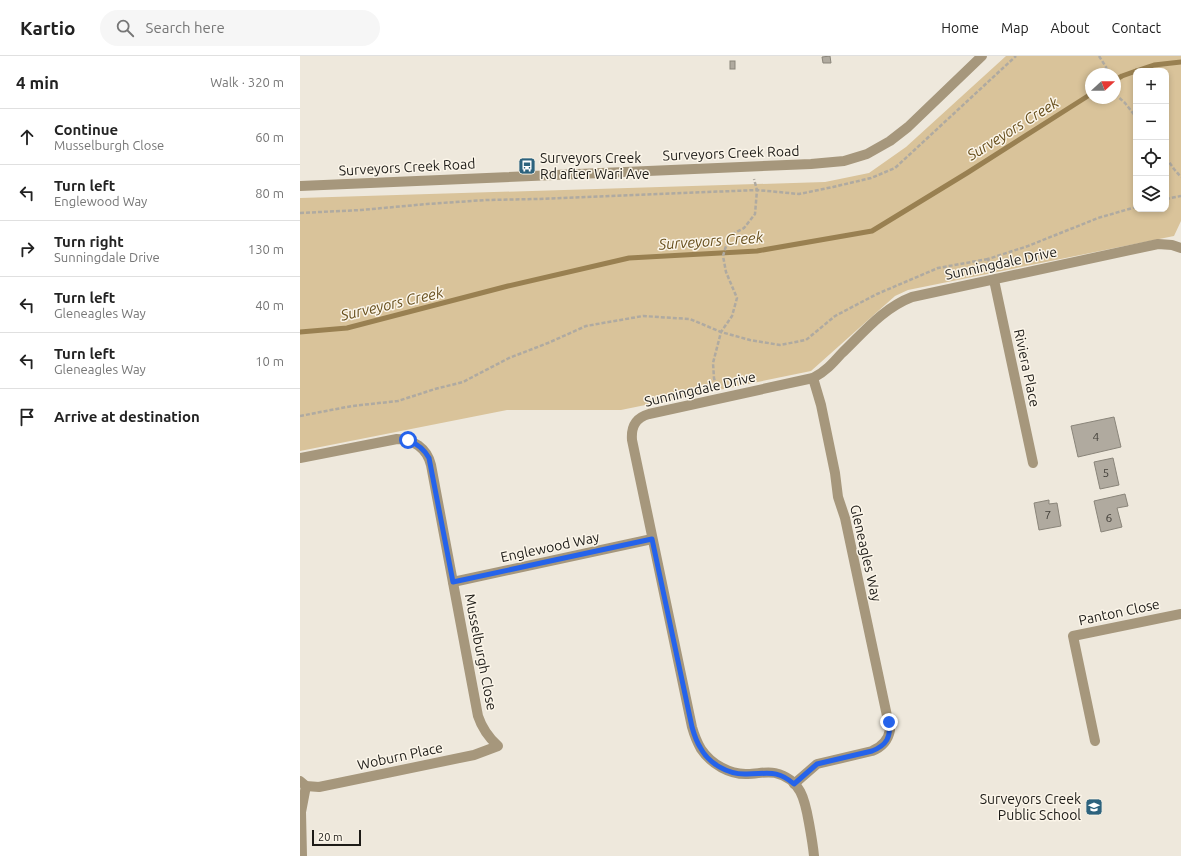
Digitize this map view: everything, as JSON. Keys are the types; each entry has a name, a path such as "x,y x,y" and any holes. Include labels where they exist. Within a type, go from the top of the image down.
{"street":[{"name":"Surveyors Creek Road","path":"300,186 811,164 844,161 867,154 890,141 902,132 982,56"},
{"name":"Sunningdale Drive","path":"814,856 813,840 805,800 788,778 776,773 743,774 725,770 712,762 700,747 692,727 632,440 632,428 636,420 644,416 813,378 826,370 876,320 897,304 921,294 994,280 1158,244 1172,245 1181,248"},
{"name":"Riviera Place","path":"994,280 1033,463"},
{"name":"Gleneagles Way","path":"794,784 817,764 872,751 885,744 893,735 882,692 845,518 838,497 835,473 821,405 813,378"},
{"name":"Musselburgh Close","path":"300,458 397,439 408,440 420,446 425,452 429,458 478,716 488,736 498,746"},
{"name":"Englewood Way","path":"453,582 652,539"},
{"name":"Panton Close","path":"1095,741 1073,636 1181,614"},
{"name":"Woburn Place","path":"302,856 301,812 303,784 319,787 459,758 483,752 498,746"}],"path":[{"path":"1099,56 1106,68"},
{"path":"1121,99 1133,113"},
{"path":"1169,162 1181,177"},
{"path":"720,399 714,378 713,363 721,332 732,316 736,298 726,272 723,256 729,236 744,228 755,214 757,190 754,179"},
{"path":"1169,198 1181,196"},
{"path":"300,416 337,409 398,401 435,388 463,382 509,358 586,326 643,316 690,319 721,332 750,340 780,345 806,340 835,316 877,294 938,268 988,259 1028,246 1098,218 1133,208"},
{"path":"988,259 994,280"}],"shaded area":[{"path":"1006,56 1181,56 1181,221 1174,236 908,290 895,296 811,371 621,410 507,410 300,451 300,198 825,182 869,173 906,147"}],"building":[{"path":"830,56 831,63 823,63 822,57"},
{"path":"730,61 735,61 735,69 730,69"},
{"path":"1114,417 1121,447 1078,457 1071,426"},
{"path":"1113,458 1119,485 1100,489 1094,462"},
{"path":"1125,494 1128,506 1117,508 1122,527 1101,532 1094,501"},
{"path":"1049,500 1049,504 1057,503 1061,526 1039,530 1034,503"}],"waterway":[{"name":"Surveyors Creek","path":"1145,68 1154,65 1181,62"},
{"name":"Surveyors Creek","path":"1121,77 1133,72"},
{"name":"Surveyors Creek","path":"300,332 347,328 508,286 629,258 757,251 872,231 1085,98"}],"place":[{"name":"Surveyors Creek Rd after Wari Ave","path":"527,166"},
{"name":"Surveyors Creek Public School","path":"1094,807"}],"route":[{"path":"408,440 420,446 429,458 453,582 652,539 692,727 702,751 719,767 737,774 776,773 788,778 794,784 817,764 879,748 885,744 888,738 890,730 889,722"}]}
